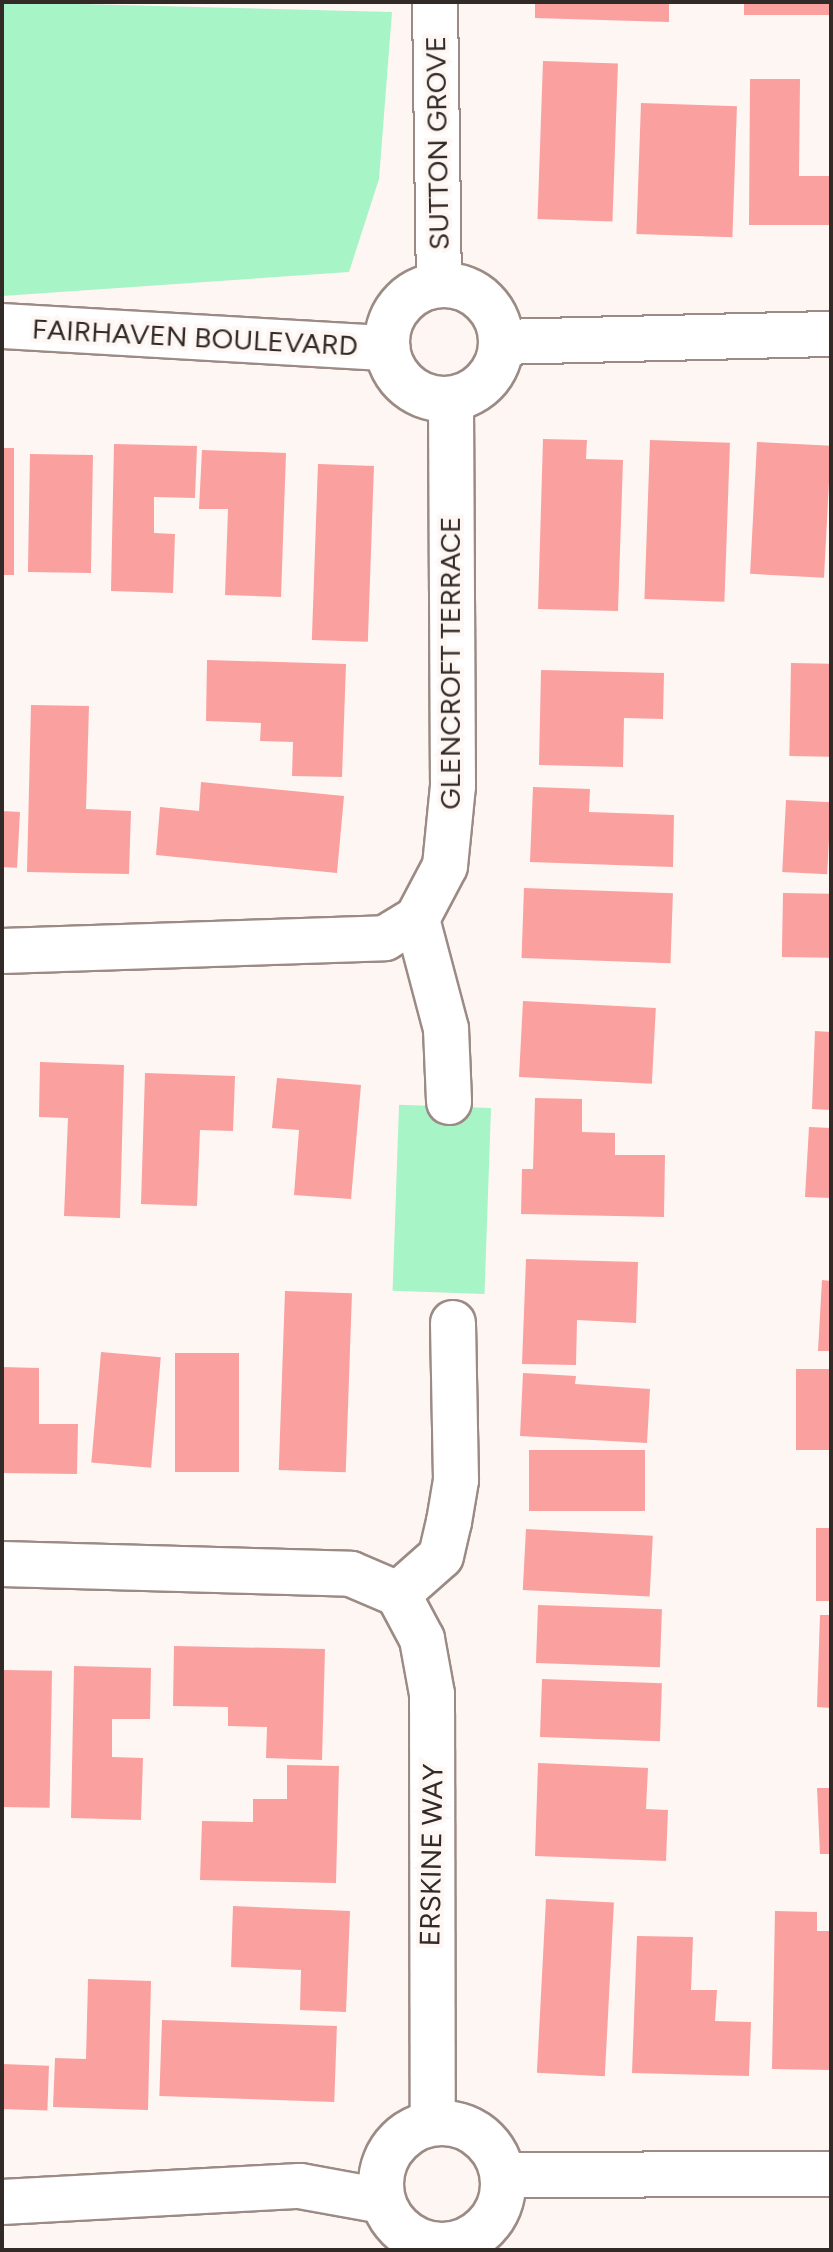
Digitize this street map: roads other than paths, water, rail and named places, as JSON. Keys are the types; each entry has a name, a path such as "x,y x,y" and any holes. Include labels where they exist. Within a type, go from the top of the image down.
{"street":[{"name":"SUTTON GROVE","path":"435,2 439,284"},
{"path":"439,284 463,287 483,299 497,318 501,342 499,358 481,386 451,399 428,397 408,386 394,370 387,348 388,330 406,299 439,284"},
{"name":"FAIRHAVEN BOULEVARD","path":"2,326 387,348"},
{"path":"501,342 831,334"},
{"name":"GLENCROFT TERRACE","path":"417,919 445,866 453,786 451,399"},
{"path":"2,951 385,938 417,919 446,1029 449,1102"},
{"path":"2,1564 351,1574 398,1594 441,1556 449,1522 456,1480 453,1323"},
{"name":"ERSKINE WAY","path":"398,1594 422,1639 432,1694 433,2123"},
{"path":"433,2123 475,2131 497,2155 503,2175 502,2197 482,2231 463,2242 440,2248 401,2230 382,2201 386,2159 398,2141 433,2123"},
{"path":"503,2175 831,2174"},
{"path":"2,2202 300,2186 382,2201"}]}
